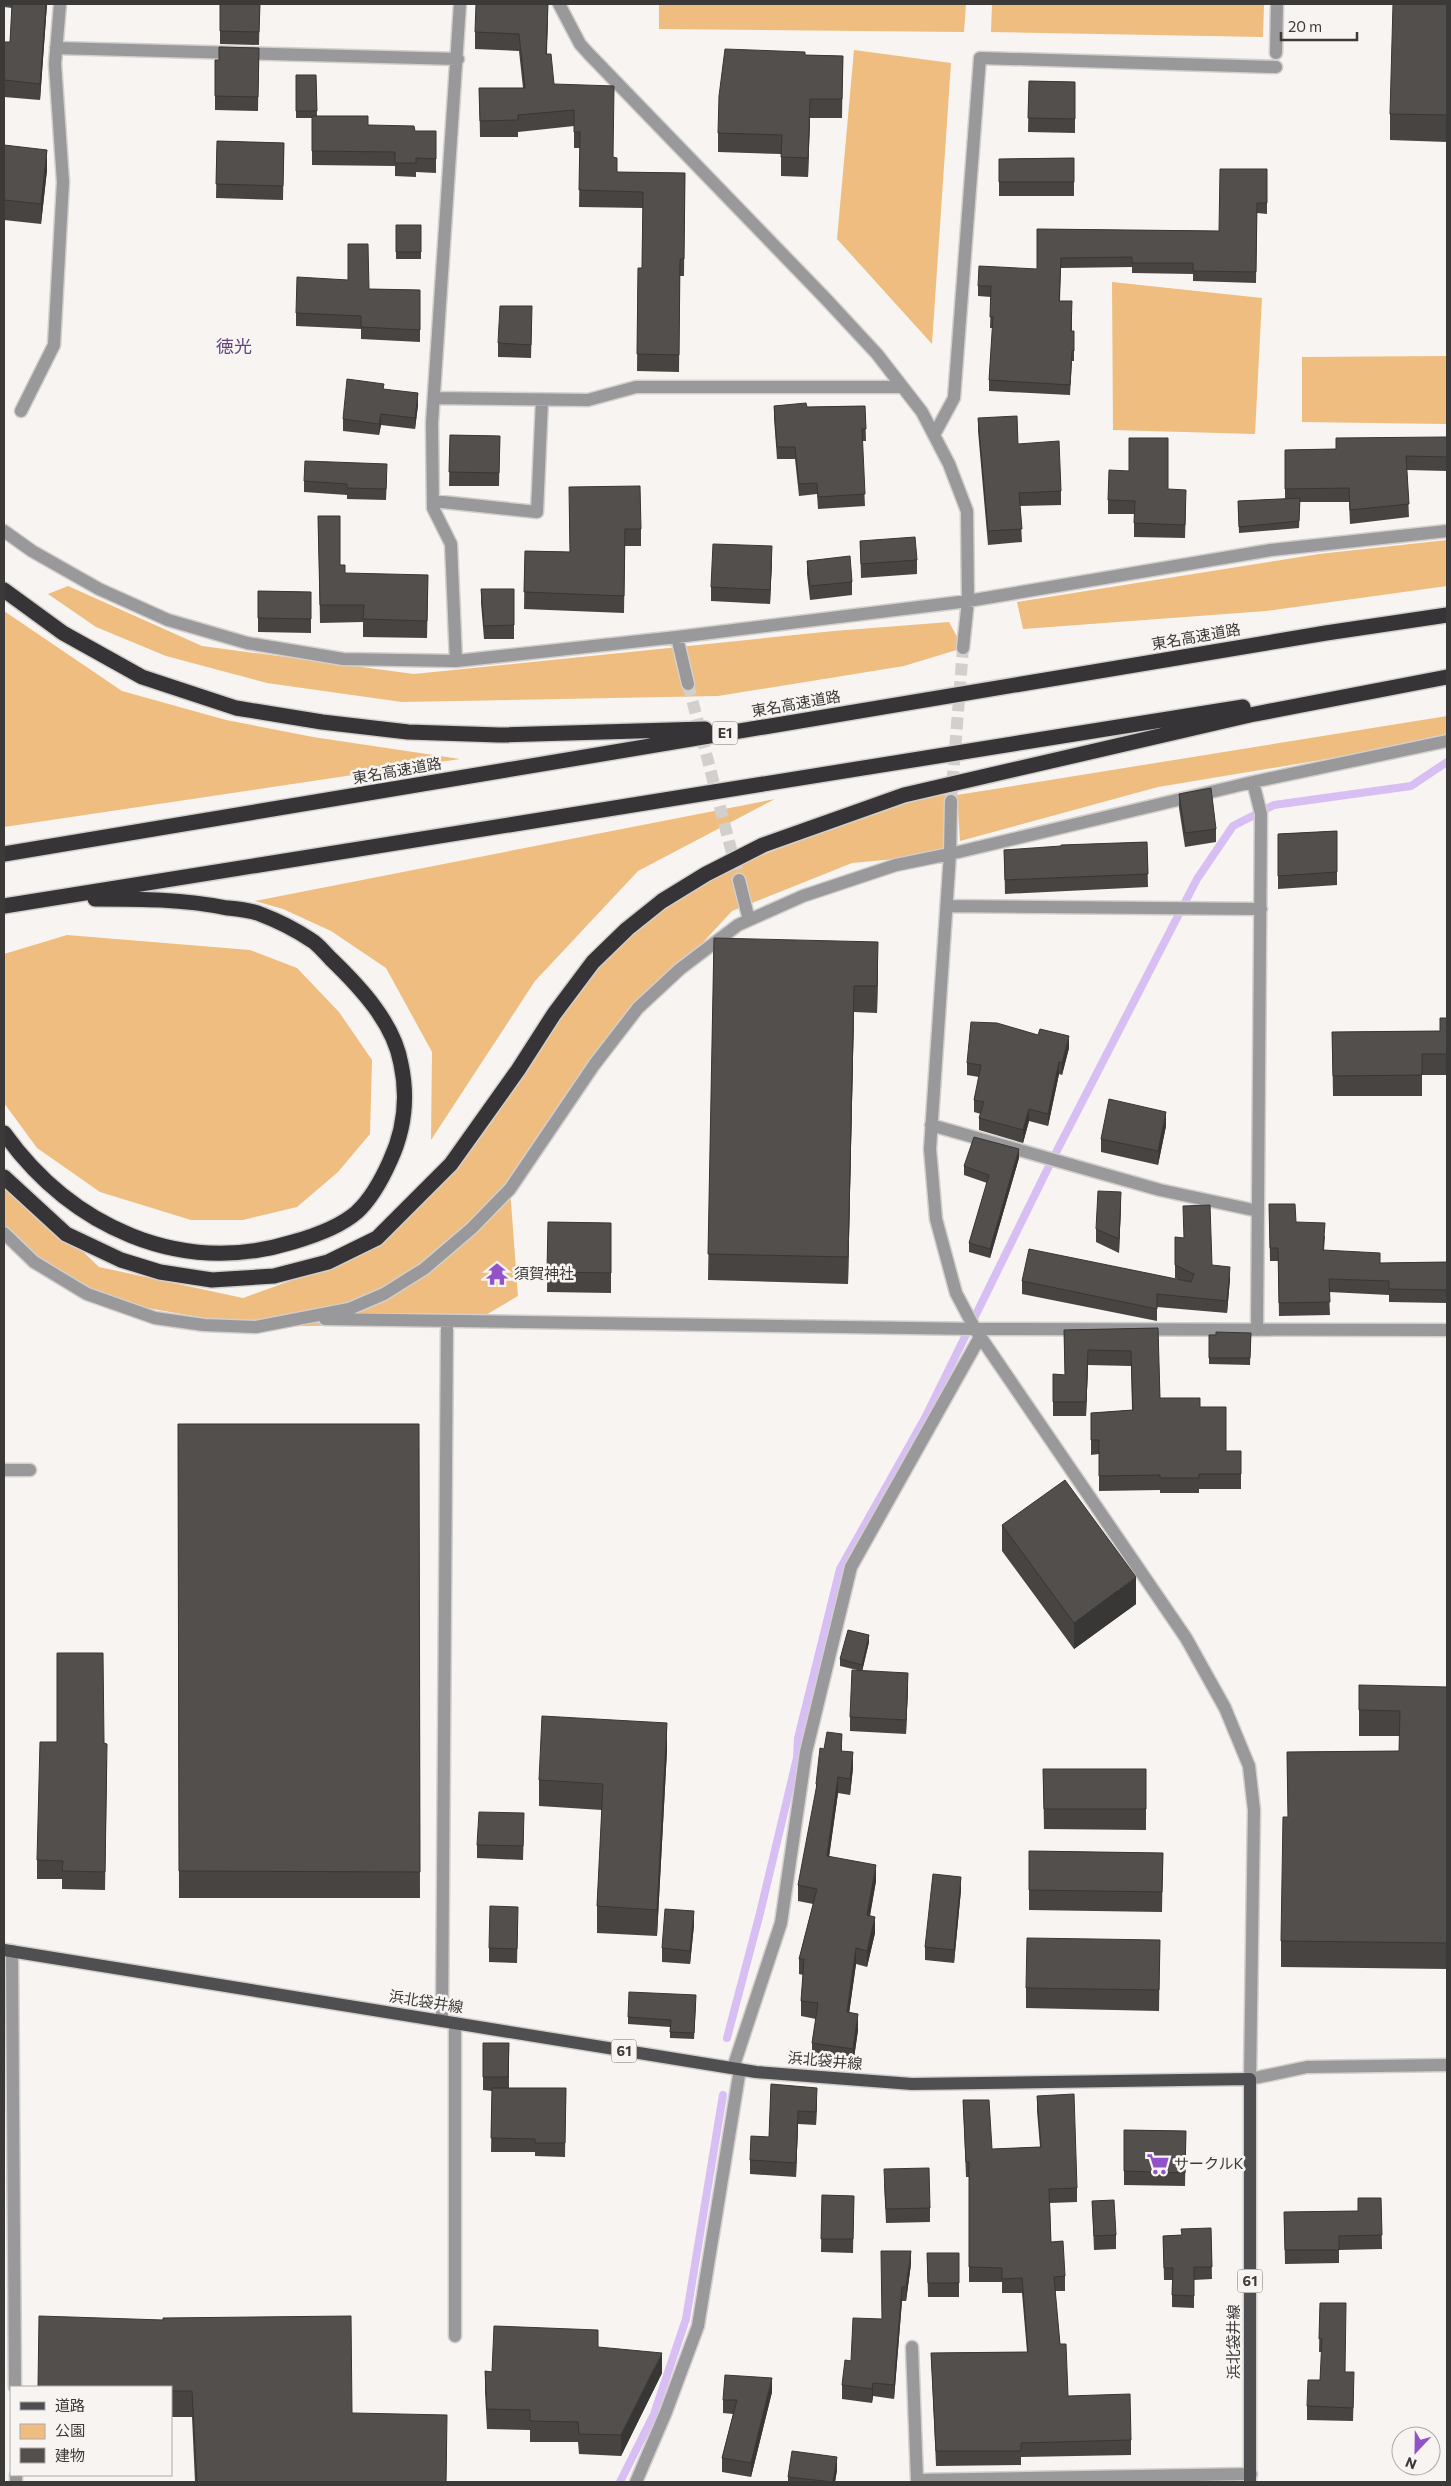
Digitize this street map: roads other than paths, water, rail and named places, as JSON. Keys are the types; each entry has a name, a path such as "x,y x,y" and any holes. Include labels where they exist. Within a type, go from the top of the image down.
{"highway":[{"path":"4,590 63,633 142,677 236,708 322,722 408,732 499,735 767,726"},
{"name":"東名高速道路","path":"4,854 1326,633 1447,615"},
{"path":"4,906 1447,676"},
{"path":"4,1177 66,1234 121,1260 160,1272 212,1280 274,1276 328,1262 377,1238 451,1164 518,1070 554,1014 593,962 627,929 662,901 706,874 763,845 904,795 1250,715 1447,676"},
{"path":"4,1133 22,1158 82,1211 132,1238 164,1248 212,1253 270,1249 319,1234 357,1212 380,1183 400,1140 405,1103 401,1062 387,1026 357,984 312,940 259,913 193,901 47,899"}],"main road":[{"name":"浜北袋井線","path":"8,1950 736,2069 912,2084 1250,2079 1250,2478"}],"street":[{"path":"21,411 54,345 63,182 55,64 60,4"},
{"path":"456,661 451,544 433,508 432,423 458,58 460,4"},
{"path":"559,4 580,44 825,298 877,354 922,412 949,464 967,511 968,601 963,648"},
{"path":"1276,53 1277,4"},
{"path":"56,48 458,58"},
{"path":"934,435 954,398 980,58 1276,67"},
{"path":"434,398 588,400 636,387 902,387"},
{"path":"433,501 537,512 542,400"},
{"path":"4,531 32,551 99,589 168,620 247,643 343,659 456,661 676,637 968,601 1271,550 1447,531"},
{"path":"676,637 688,684"},
{"path":"4,1233 34,1262 87,1294 155,1318 204,1325 256,1327 349,1309 384,1294 424,1269 472,1228 510,1189 594,1065 638,1008 680,969 738,925 803,896 896,865 950,854 1253,782 1447,741"},
{"path":"1253,782 1261,814 1257,1330"},
{"path":"951,801 947,906 930,1149 936,1219 956,1293 978,1333 1186,1638 1225,1708 1249,1766 1254,1810 1250,2079 1307,2067 1447,2065"},
{"path":"739,880 749,920"},
{"path":"947,906 1261,909"},
{"path":"932,1125 1160,1190 1258,1211"},
{"path":"309,1318 978,1333 1447,1330"},
{"path":"447,1322 448,2022 455,2336"},
{"path":"636,2482 666,2412 698,2326 736,2069 781,1923 806,1752 851,1568 978,1333"},
{"path":"4,1470 30,1470"},
{"path":"8,1950 15,2386"},
{"path":"912,2347 917,2480 1250,2478"}],"waterway":[{"path":"727,2038 760,1913 797,1758 798,1738 840,1569 925,1418 1049,1166 1197,879 1233,826 1274,805 1411,786 1447,762"},
{"path":"620,2482 654,2414 686,2319 723,2095"}],"tunnel":[{"path":"951,801 963,648"},
{"path":"688,684 739,880"}],"place":[{"name":"須賀神社","path":"497,1274"},
{"name":"サークルK","path":"1158,2164"}],"district":[{"name":"徳光","path":"234,347"}]}
